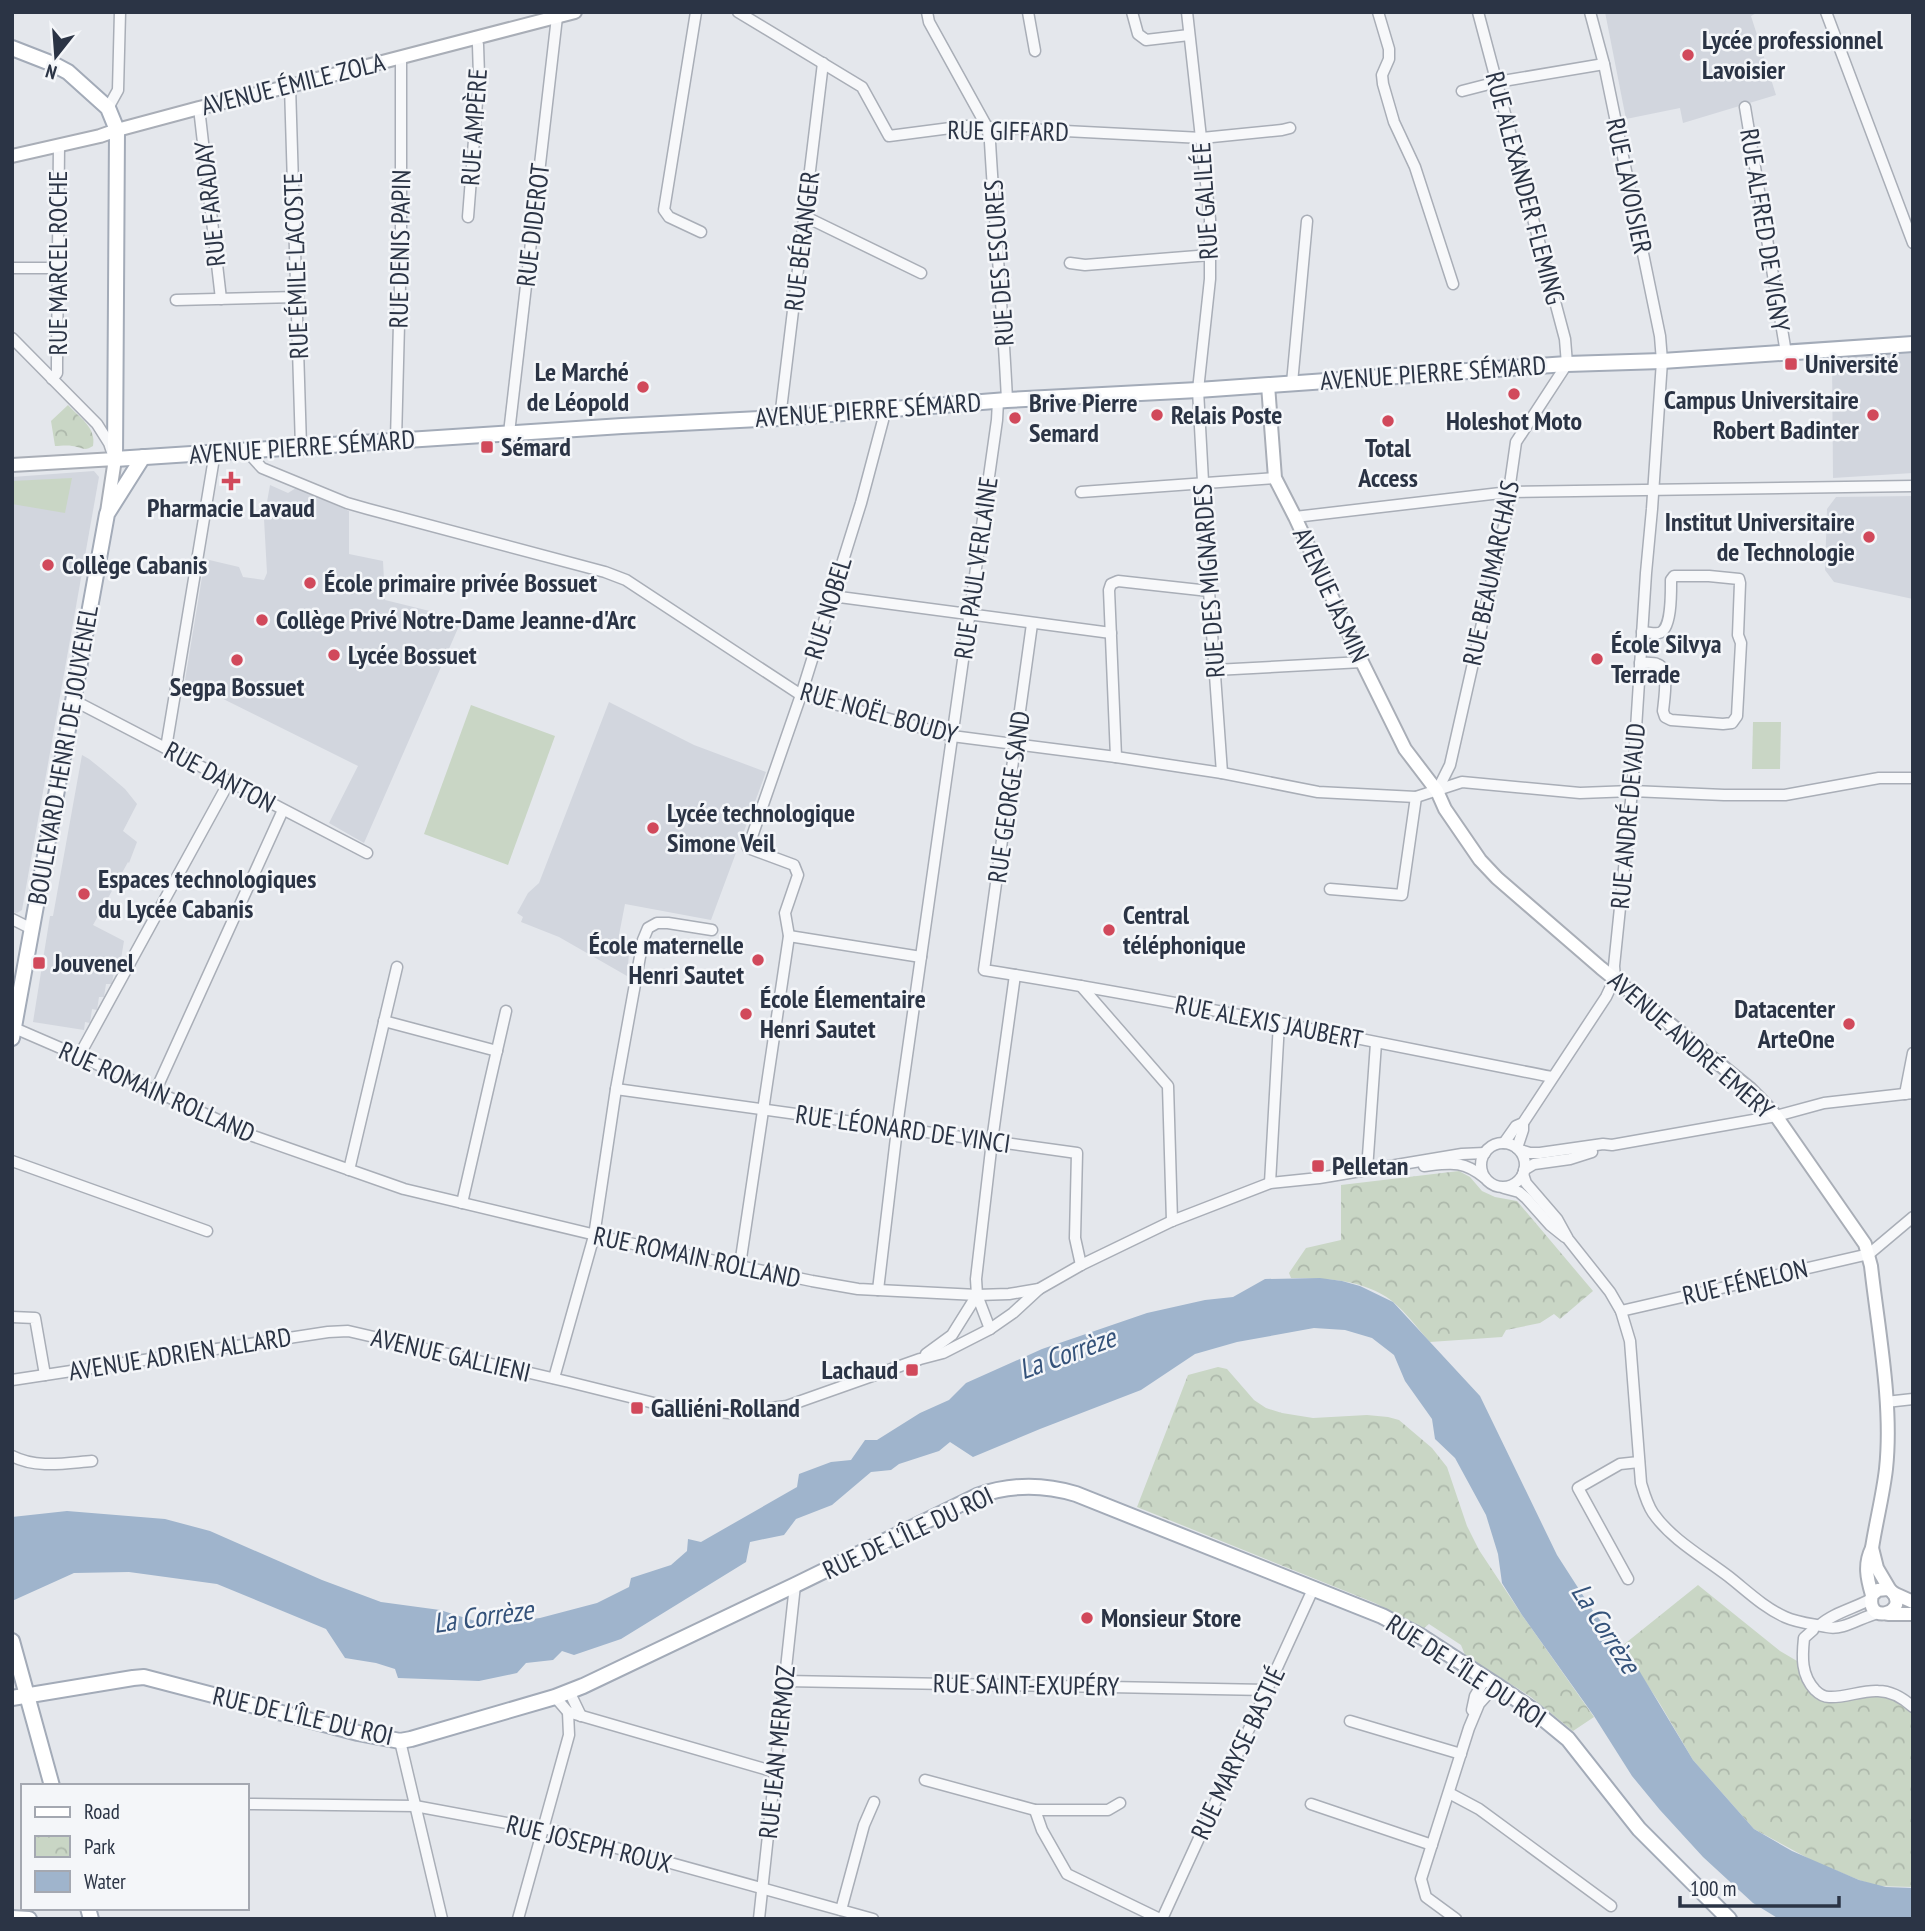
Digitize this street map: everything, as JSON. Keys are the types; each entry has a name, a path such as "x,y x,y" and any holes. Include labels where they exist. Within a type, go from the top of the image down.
{"main road":[{"path":"12,48 68,72 108,108 117,130 115,459"},
{"name":"AVENUE PIERRE SÉMARD","path":"115,459 780,418 1002,400 1913,344"},
{"name":"BOULEVARD HENRI DE JOUVENEL","path":"13,1031 107,514 143,457"},
{"name":"RUE DE L'ÎLE DU ROI","path":"12,1698 144,1678 358,1733 400,1741 562,1694 795,1586 977,1496 1004,1489 1035,1486 1055,1488 1076,1493 1314,1587 1382,1616 1422,1637 1534,1711 1568,1739 1639,1829 1729,1919"},
{"path":"12,1641 51,1784"},
{"path":"12,1918 29,1919"}],"street":[{"path":"108,108 118,90 120,12"},
{"name":"AVENUE ÉMILE ZOLA","path":"12,156 100,136 575,12"},
{"path":"696,12 664,210 669,217 701,232"},
{"name":"RUE GIFFARD","path":"738,12 862,87 889,136 966,126 1202,138 1290,128"},
{"path":"927,12 929,22 987,127"},
{"path":"1028,12 1035,51"},
{"path":"1132,12 1138,34 1146,40 1189,35"},
{"name":"RUE GALILÉE","path":"1187,12 1210,219 1210,255 1198,390"},
{"path":"1378,12 1389,50 1389,59 1382,75 1383,84 1394,122 1415,167 1453,284"},
{"name":"RUE ALEXANDER FLEMING","path":"1478,12 1565,339 1567,364"},
{"name":"RUE LAVOISIER","path":"1590,12 1604,64 1660,336 1662,361"},
{"path":"1826,12 1913,243"},
{"name":"RUE DIDEROT","path":"509,433 556,17"},
{"name":"RUE AMPÈRE","path":"468,216 479,76 477,37"},
{"name":"RUE DENIS PAPIN","path":"397,440 401,57"},
{"name":"RUE BÉRANGER","path":"780,418 823,64"},
{"path":"1462,91 1497,82 1604,64"},
{"name":"RUE ÉMILE LACOSTE","path":"290,86 301,446"},
{"name":"RUE ALFRED DE VIGNY","path":"1745,107 1786,353"},
{"name":"RUE FARADAY","path":"199,108 220,299"},
{"name":"RUE DES ESCURES","path":"987,127 1003,310 1002,400"},
{"name":"RUE MARCEL ROCHE","path":"52,379 57,373 59,145"},
{"path":"806,218 921,272"},
{"path":"1292,383 1307,222"},
{"path":"1070,263 1085,265 1210,255"},
{"path":"12,268 57,268"},
{"path":"176,300 298,298"},
{"path":"12,338 97,424 115,459 12,466"},
{"name":"RUE ANDRÉ DEVAUD","path":"1615,978 1632,791 1662,361"},
{"name":"RUE BEAUMARCHAIS","path":"1437,791 1450,765 1504,526 1516,442 1567,364"},
{"name":"AVENUE JASMIN","path":"1268,385 1275,478 1405,749 1437,791"},
{"name":"RUE DES MIGNARDES","path":"1198,390 1222,773"},
{"name":"RUE PAUL VERLAINE","path":"878,1290 897,1128 1002,400"},
{"name":"RUE NOBEL","path":"789,936 785,913 798,875 794,865 748,848 801,695 861,503 886,409"},
{"name":"RUE NOËL BOUDY","path":"252,449 252,457 262,468 347,503 605,572 626,580 801,695 952,736 1222,773 1318,792 1416,797 1462,782 1580,793 1632,791 1724,796 1784,795 1879,778 1913,778"},
{"path":"166,748 215,452"},
{"name":"BOULEVARD HENRI DE JOUVENEL","path":"107,514 115,459"},
{"path":"1081,492 1275,478"},
{"path":"1295,517 1509,492 1913,486"},
{"path":"1640,663 1659,664 1664,667 1665,717 1671,720 1732,723 1737,716 1741,643 1738,635 1739,579 1674,576 1671,580 1665,630 1660,633 1642,632"},
{"path":"1116,757 1109,590 1111,584 1118,581 1209,591"},
{"path":"832,596 1111,634"},
{"name":"RUE GEORGE SAND","path":"984,970 1032,624"},
{"path":"1215,670 1362,662"},
{"name":"RUE DANTON","path":"73,700 367,853"},
{"path":"79,1056 229,782"},
{"name":"AVENUE ANDRÉ EMERY","path":"1437,791 1445,809 1480,860 1497,878 1750,1088 1776,1116 1865,1244 1871,1266 1886,1402 1886,1469 1872,1548 1867,1557 1872,1597"},
{"path":"1330,889 1402,895 1416,797"},
{"path":"155,1092 283,810"},
{"path":"13,917 32,929"},
{"path":"554,1378 594,1236 616,1089 643,940 648,928 657,923 712,930"},
{"path":"740,1265 789,936 921,957"},
{"path":"349,1170 397,967"},
{"name":"RUE ALEXIS JAUBERT","path":"984,970 1279,1023 1552,1077"},
{"path":"990,1329 977,1295 976,1279 1015,975"},
{"path":"1615,978 1606,997 1523,1123 1519,1149 1524,1157 1526,1183 1557,1219 1568,1239 1610,1292 1621,1311 1630,1341 1641,1483 1649,1505 1673,1534 1774,1612 1788,1619 1828,1628 1846,1625 1870,1615 1913,1614"},
{"path":"1081,986 1168,1086 1172,1222"},
{"path":"462,1203 506,1010"},
{"path":"384,1021 497,1052"},
{"path":"1270,1183 1279,1023"},
{"name":"RUE ROMAIN ROLLAND","path":"13,1031 79,1056 253,1136 404,1189 594,1236 812,1282 878,1290 977,1295 1039,1289 1081,1265 1172,1222 1270,1183 1485,1153"},
{"path":"1367,1170 1376,1042"},
{"path":"1568,1239 1550,1225 1519,1192 1493,1185 1487,1180 1481,1164 1485,1153 1495,1144 1513,1145 1530,1153 1612,1145 1776,1116 1824,1103 1909,1093 1913,1053"},
{"name":"RUE LÉONARD DE VINCI","path":"616,1089 1077,1153 1074,1238 1081,1265"},
{"path":"1504,1143 1516,1126 1523,1123"},
{"path":"1502,1187 1518,1182 1524,1172 1534,1164 1570,1159 1612,1145"},
{"path":"12,1161 207,1231"},
{"name":"RUE ROMAIN ROLLAND","path":"1392,1166 1408,1168 1462,1164 1474,1169 1487,1180"},
{"path":"1868,1254 1913,1217"},
{"name":"RUE FÉNELON","path":"1621,1311 1868,1254"},
{"name":"AVENUE GALLIENI","path":"348,1331 678,1409 729,1413 787,1406 943,1353 990,1329 1013,1313 1039,1289"},
{"path":"920,1359 952,1335 977,1295"},
{"path":"12,1317 35,1318 45,1375"},
{"name":"AVENUE ADRIEN ALLARD","path":"12,1380 348,1331"},
{"path":"1886,1402 1913,1399"},
{"path":"12,1456 44,1464 92,1461"},
{"path":"1628,1579 1578,1488 1620,1464 1639,1462"},
{"path":"1872,1548 1877,1568 1896,1604 1895,1609 1883,1614"},
{"name":"RUE JEAN MERMOZ","path":"760,1919 795,1586"},
{"name":"RUE MARYSE BASTIÉ","path":"1161,1919 1314,1587"},
{"path":"1913,1602 1882,1588 1856,1607 1827,1619 1804,1638 1803,1664 1808,1682 1821,1696 1878,1690 1892,1693 1913,1707"},
{"path":"1872,1597 1872,1607 1883,1614"},
{"name":"RUE SAINT-EXUPÉRY","path":"785,1681 1267,1690"},
{"path":"1456,1919 1426,1897 1421,1879 1469,1728 1490,1682"},
{"path":"562,1694 568,1712 569,1735"},
{"path":"562,1694 581,1716"},
{"path":"568,1712 775,1772"},
{"path":"518,1919 569,1735 581,1716"},
{"path":"1350,1720 1461,1754"},
{"path":"400,1741 442,1919"},
{"path":"925,1780 1035,1810 1108,1810 1121,1803"},
{"path":"1449,1793 1479,1810 1611,1906"},
{"path":"841,1910 864,1825 874,1802"},
{"name":"RUE JOSEPH ROUX","path":"248,1804 415,1806 544,1828 873,1919"},
{"path":"1311,1804 1432,1844"},
{"path":"1035,1810 1042,1830 1067,1874 1161,1919"}],"shaded area":[{"name":"Lycée professionnel Lavoisier","path":"1605,12 1758,12 1751,16 1776,95 1683,123 1680,108 1626,119"},
{"name":"Campus Universitaire Robert Badinter","path":"1913,351 1913,473 1833,478 1832,357"},
{"path":"94,471 99,477 22,910 17,913 12,912 12,477"},
{"path":"270,485 288,493 296,488 349,511 349,554 383,561 385,600 462,619 364,843 329,823 358,766 185,680 205,559 239,567 243,577 264,580 267,573 264,519"},
{"name":"Institut Universitaire de Technologie","path":"1913,496 1913,599 1834,582 1825,570 1827,509 1836,497"},
{"name":"Lycée technologique Simone Veil","path":"609,702 694,745 766,772 711,920 625,904 619,935 630,942 627,976 559,937 521,922 523,917 517,913 528,893 539,883"},
{"name":"Espaces technologiques du Lycée Cabanis","path":"82,755 125,789 137,804 123,831 137,842 129,863 93,925 124,941 119,971 114,971 112,984 106,984 104,997 99,997 97,1010 92,1009 90,1023 85,1022 84,1030 33,1022 50,916 53,916"}],"green space":[{"path":"68,405 90,428 94,440 90,448 55,446 51,421"},
{"path":"72,478 65,513 12,504 12,481"},
{"path":"471,705 555,736 508,865 424,834"},
{"path":"1753,722 1781,722 1780,769 1752,769"},
{"path":"1459,1171 1470,1177 1482,1191 1495,1197 1517,1201 1593,1291 1560,1319 1554,1314 1540,1323 1506,1330 1502,1337 1430,1342 1397,1305 1369,1288 1330,1279 1291,1278 1289,1273 1306,1248 1341,1240 1341,1185"},
{"path":"1218,1367 1227,1369 1254,1400 1266,1408 1313,1418 1367,1415 1388,1417 1399,1420 1432,1448 1447,1467 1467,1526 1479,1550 1594,1717 1573,1731 1531,1697 1465,1655 1461,1645 1429,1624 1424,1628 1375,1603 1137,1507 1188,1375"},
{"path":"1698,1585 1780,1651 1809,1668 1815,1684 1827,1691 1879,1687 1907,1695 1913,1703 1913,1887 1877,1886 1859,1880 1813,1861 1754,1829 1693,1760 1622,1646"}],"water":[{"name":"La Corrèze","path":"1320,1278 1360,1286 1393,1302 1480,1396 1557,1555 1593,1611 1637,1667 1693,1760 1754,1829 1792,1851 1859,1880 1886,1887 1913,1888 1913,1919 1779,1919 1753,1903 1703,1857 1632,1776 1502,1583 1498,1554 1486,1515 1455,1458 1435,1439 1432,1419 1405,1381 1394,1355 1372,1338 1345,1330 1314,1328 1237,1342 1195,1354 1141,1390 973,1457 950,1442 939,1451 899,1464 891,1470 871,1472 832,1505 796,1519 784,1535 750,1542 746,1562 621,1639 574,1655 562,1651 553,1660 526,1663 517,1673 479,1681 398,1678 395,1669 345,1658 326,1629 217,1584 129,1572 74,1573 12,1601 12,1517 67,1511 165,1519 210,1531 322,1580 381,1602 440,1610 488,1625 540,1618 597,1603 629,1587 631,1578 671,1565 687,1551 688,1539 701,1542 797,1487 799,1474 831,1462 851,1460 865,1440 877,1440 920,1413 949,1400 966,1383 1042,1349 1147,1313 1205,1300 1233,1297 1265,1279"}],"place":[{"name":"Lycée professionnel Lavoisier","path":"1688,55"},
{"name":"Université","path":"1791,364"},
{"name":"Le Marché de Léopold","path":"643,387"},
{"name":"Holeshot Moto","path":"1514,394"},
{"name":"Relais Poste","path":"1157,415"},
{"name":"Campus Universitaire Robert Badinter","path":"1873,415"},
{"name":"Brive Pierre Semard","path":"1015,418"},
{"name":"Total Access","path":"1388,421"},
{"name":"Sémard","path":"487,447"},
{"name":"Pharmacie Lavaud","path":"231,481"},
{"name":"Institut Universitaire de Technologie","path":"1869,537"},
{"name":"Collège Cabanis","path":"48,565"},
{"name":"École primaire privée Bossuet","path":"310,583"},
{"name":"Collège Privé Notre-Dame Jeanne-d'Arc","path":"262,620"},
{"name":"Lycée Bossuet","path":"334,655"},
{"name":"École Silvya Terrade","path":"1597,659"},
{"name":"Segpa Bossuet","path":"237,660"},
{"name":"Lycée technologique Simone Veil","path":"653,828"},
{"name":"Espaces technologiques du Lycée Cabanis","path":"84,894"},
{"name":"Central téléphonique","path":"1109,930"},
{"name":"École maternelle Henri Sautet","path":"758,960"},
{"name":"Jouvenel","path":"39,963"},
{"name":"École Élementaire Henri Sautet","path":"746,1014"},
{"name":"Datacenter ArteOne","path":"1849,1024"},
{"name":"Pelletan","path":"1318,1166"},
{"name":"Lachaud","path":"912,1370"},
{"name":"Galliéni-Rolland","path":"637,1408"},
{"name":"Monsieur Store","path":"1087,1618"}]}
